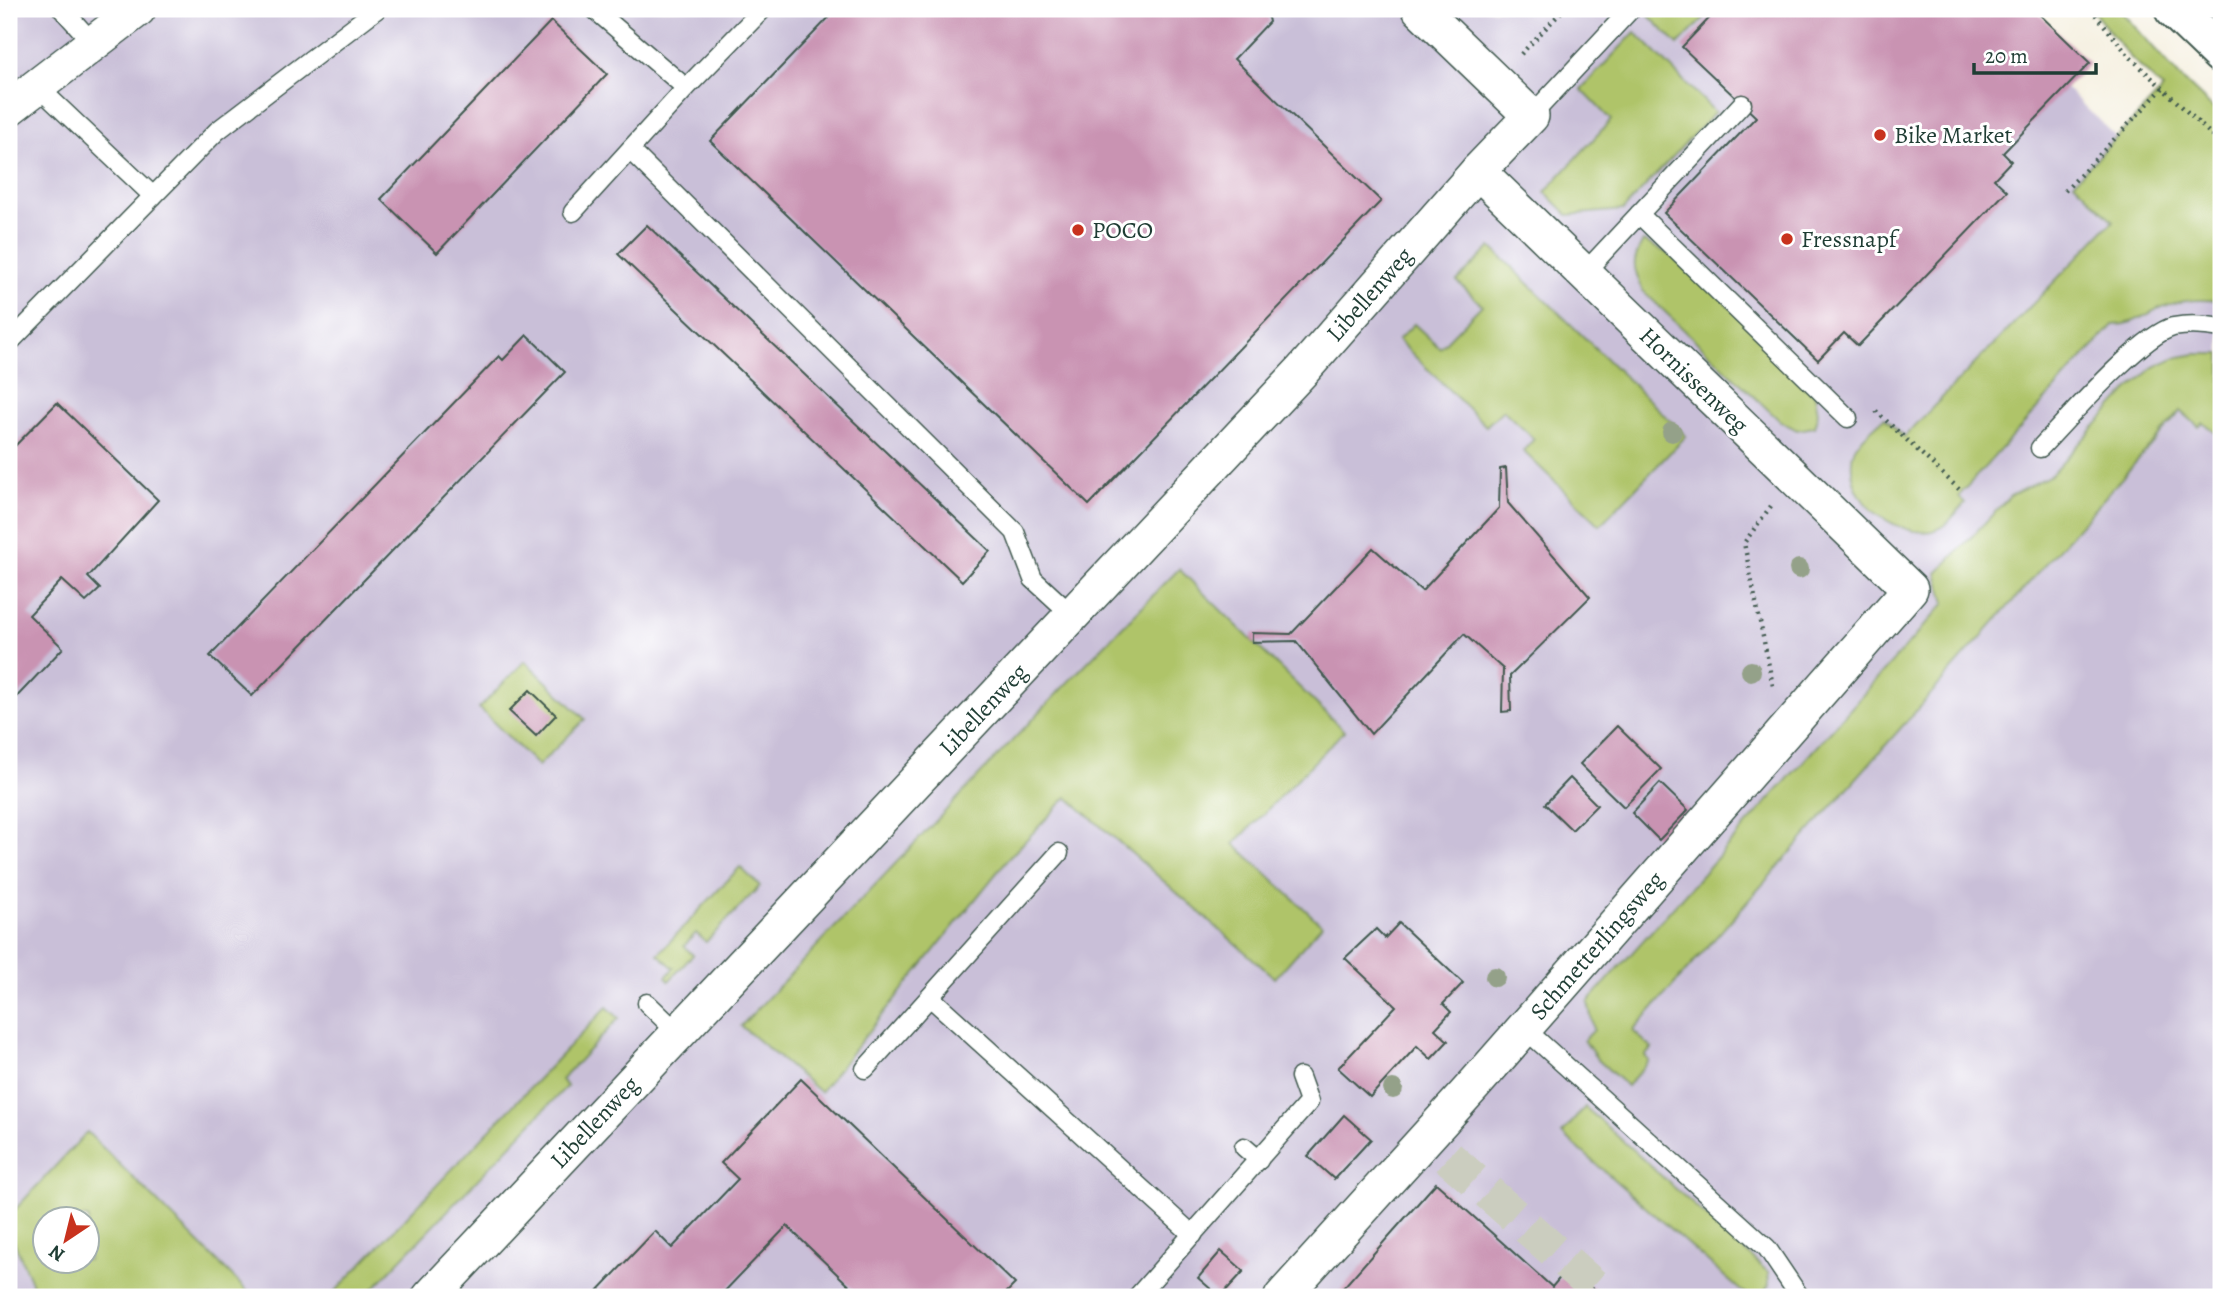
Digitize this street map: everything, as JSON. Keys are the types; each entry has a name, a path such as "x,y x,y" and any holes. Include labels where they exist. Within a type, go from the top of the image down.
{"main road":[{"path":"2174,9 2221,54"}],"street":[{"path":"9,108 138,9"},
{"path":"1420,9 1531,116"},
{"name":"Libellenweg","path":"430,1297 1301,372 1478,171 1531,116"},
{"name":"Hornissenweg","path":"1478,171 1910,589"},
{"name":"Schmetterlingsweg","path":"1282,1297 1524,1028 1910,589"}],"lane":[{"path":"62,9 93,43"},
{"path":"9,343 217,131 377,9"},
{"path":"594,9 686,88"},
{"path":"573,212 686,88 763,9"},
{"path":"1531,116 1631,9"},
{"path":"37,86 153,196"},
{"path":"1584,273 1742,104"},
{"path":"630,150 1015,532 1033,579 1072,615"},
{"path":"1639,214 1848,418"},
{"path":"2040,448 2145,343 2171,328 2203,325 2221,328"},
{"path":"865,1069 930,997 1003,930 1059,853"},
{"path":"930,997 1193,1235"},
{"path":"647,1003 678,1033"},
{"path":"1524,1028 1767,1248 1800,1297"},
{"path":"1138,1297 1309,1102 1300,1077"},
{"path":"1244,1147 1259,1160"}],"path":[{"path":"1496,81 1564,9"},
{"path":"2091,9 2129,56 2221,144"},
{"path":"2066,191 2164,88"},
{"path":"1874,409 1962,492"},
{"path":"1782,734 1744,543 1793,475"}],"shaded area":[{"path":"9,9 1985,9 2221,240 2221,1297 9,1297"}],"green space":[{"path":"1656,9 1713,9 1678,45 1649,16"},
{"path":"2091,9 2119,9 2180,77 2221,116 2221,301 2183,301 2160,308 2132,322 2113,325 1962,492 1959,497 1965,503 1948,522 1932,531 1921,532 1898,526 1876,513 1858,492 1852,468 1856,446 1884,418 1904,437 2113,221 2074,182 2163,89 2129,56"},
{"path":"1635,32 1715,112 1623,210 1568,215 1545,192 1611,120 1581,89"},
{"path":"1643,241 1689,264 1815,395 1818,413 1814,427 1797,430 1780,421 1643,291 1635,265"},
{"path":"1491,247 1686,436 1600,525 1523,451 1534,439 1503,410 1486,426 1398,340 1414,324 1440,348 1482,305 1457,281"},
{"path":"2196,354 2221,354 2221,428 2216,433 2203,423 2199,427 2181,411 1633,1031 1652,1048 1645,1056 1649,1061 1627,1086 1597,1059 1584,1040 1594,1030 1588,1002 1945,603 1937,573 2010,496 2051,475 2126,392 2154,367 2174,358"},
{"path":"1179,569 1344,731 1234,844 1322,925 1275,978 1067,797 1007,860 820,1092 741,1026"},
{"path":"525,661 585,719 538,766 479,708"},
{"path":"740,867 760,886 706,942 696,933 684,946 693,955 669,981 666,977 674,968 658,954"},
{"path":"607,1007 619,1018 561,1080 567,1086 365,1297 330,1297"},
{"path":"1585,1107 1768,1272 1769,1285 1763,1293 1753,1297 1741,1291 1562,1134"},
{"path":"87,1132 253,1297 37,1297 9,1229 9,1216"}],"building":[{"name":"POCO","path":"837,9 1266,9 1269,22 1234,59 1381,201 1089,505 710,141"},
{"path":"1718,9 2034,9 2090,63 2003,153 2011,161 1994,179 2007,191 1858,346 1844,333 1818,360 1664,213 1756,117 1682,47"},
{"path":"551,21 607,74 437,253 381,199"},
{"path":"647,225 990,551 962,581 618,254"},
{"path":"527,335 565,372 252,696 210,656 499,356 503,360"},
{"path":"57,403 158,500 88,577 100,589 86,602 62,580 29,615 63,648 9,705 9,540 14,535 9,529 9,452"},
{"path":"1506,468 1508,503 1590,597 1510,676 1511,711 1502,712 1503,669 1464,634 1371,734 1296,641 1252,642 1252,633 1291,634 1373,548 1422,591 1499,508 1500,469"},
{"path":"530,690 556,715 536,736 509,711"},
{"path":"1617,726 1661,769 1624,807 1580,764"},
{"path":"1570,778 1597,805 1572,830 1545,804"},
{"path":"1660,783 1688,810 1659,840 1632,813"},
{"path":"1399,923 1463,983 1443,1004 1451,1012 1435,1029 1448,1041 1431,1059 1417,1046 1370,1097 1338,1068 1396,1006 1345,958 1376,929 1385,938"},
{"path":"801,1079 1015,1284 1002,1297 861,1297 787,1226 721,1295 723,1297 592,1297 655,1231 672,1248 738,1179 721,1163"},
{"path":"1344,1115 1371,1139 1334,1179 1308,1156"},
{"path":"1436,1183 1552,1287 1569,1267 1603,1297 1335,1297"},
{"path":"1221,1251 1244,1271 1220,1297 1198,1278"}],"tunnel":[{"path":"1448,1157 1606,1297"}],"place":[{"name":"Bike Market","path":"1880,135"},
{"name":"POCO","path":"1078,230"},
{"name":"Fressnapf","path":"1787,239"}]}
